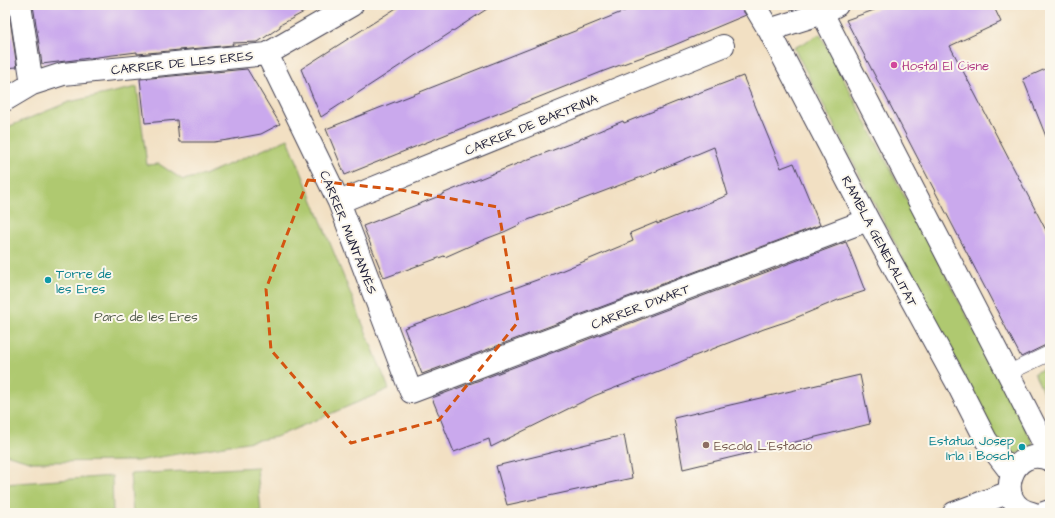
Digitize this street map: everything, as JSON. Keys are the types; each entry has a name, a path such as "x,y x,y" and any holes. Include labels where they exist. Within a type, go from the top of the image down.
{"street":[{"path":"20,5 32,84"},
{"name":"CARRER DE LES ERES","path":"5,100 32,84 63,74 267,54 352,5"},
{"name":"RAMBLA GENERALITAT","path":"754,5 769,30 868,220 986,440 1011,483 1013,499 1017,505 1033,513"},
{"path":"769,30 826,8 1050,456"},
{"name":"CARRER DE BARTRINA","path":"339,202 723,46"},
{"name":"CARRER MUNTANYÈS","path":"267,54 339,202 411,392"},
{"name":"CARRER D'IXART","path":"411,392 868,220"},
{"path":"954,513 1011,483 1016,467 1029,458 1037,457 1050,460"},
{"path":"1033,513 1050,511"}],"lane":[{"path":"1008,373 1050,353"}],"highlighted area":[{"path":"308,180 401,190 498,207 518,322 439,420 351,443 271,350 266,289"}],"green space":[{"path":"820,34 1034,445 1007,459 794,48"},
{"name":"Parc de les Eres","path":"137,87 147,165 159,164 183,180 204,175 288,139 389,389 276,437 137,461 33,462 5,454 5,128 69,102"},
{"path":"1050,366 1050,407 1034,373"},
{"path":"257,467 261,513 133,513 130,474"},
{"path":"112,476 113,513 5,513 5,484"}],"building":[{"path":"5,5 8,5 17,67 5,68"},
{"path":"33,5 317,5 280,25 280,27 258,42 232,43 233,45 137,54 137,52 42,64"},
{"path":"401,5 493,5 321,117 301,69"},
{"path":"639,5 742,5 743,11 746,15 672,46 604,71 345,175 326,129"},
{"path":"888,5 993,5 1001,22 950,46 1050,238 1050,343 1021,357 846,20"},
{"path":"1050,67 1050,144 1049,144 1023,79"},
{"path":"247,69 280,124 261,134 228,140 214,142 179,142 177,120 145,123 140,79"},
{"path":"743,76 781,168 794,163 820,225 422,374 404,328 556,273 633,241 630,233 657,222 657,224 728,195 714,147 652,173 520,223 521,224 504,232 445,257 444,256 384,278 363,226 580,140 623,121 624,123"},
{"path":"846,242 865,291 838,300 788,321 594,396 491,447 489,439 454,452 432,398"},
{"path":"860,375 870,424 683,469 674,418"},
{"path":"624,435 632,478 507,505 496,466"}],"place":[{"name":"Hostal El Cisne","path":"894,65"},
{"name":"Torre de les Eres","path":"48,280"},
{"name":"Escola L'Estació","path":"706,445"},
{"name":"Estatua Josep Irla i Bosch","path":"1022,447"}]}
